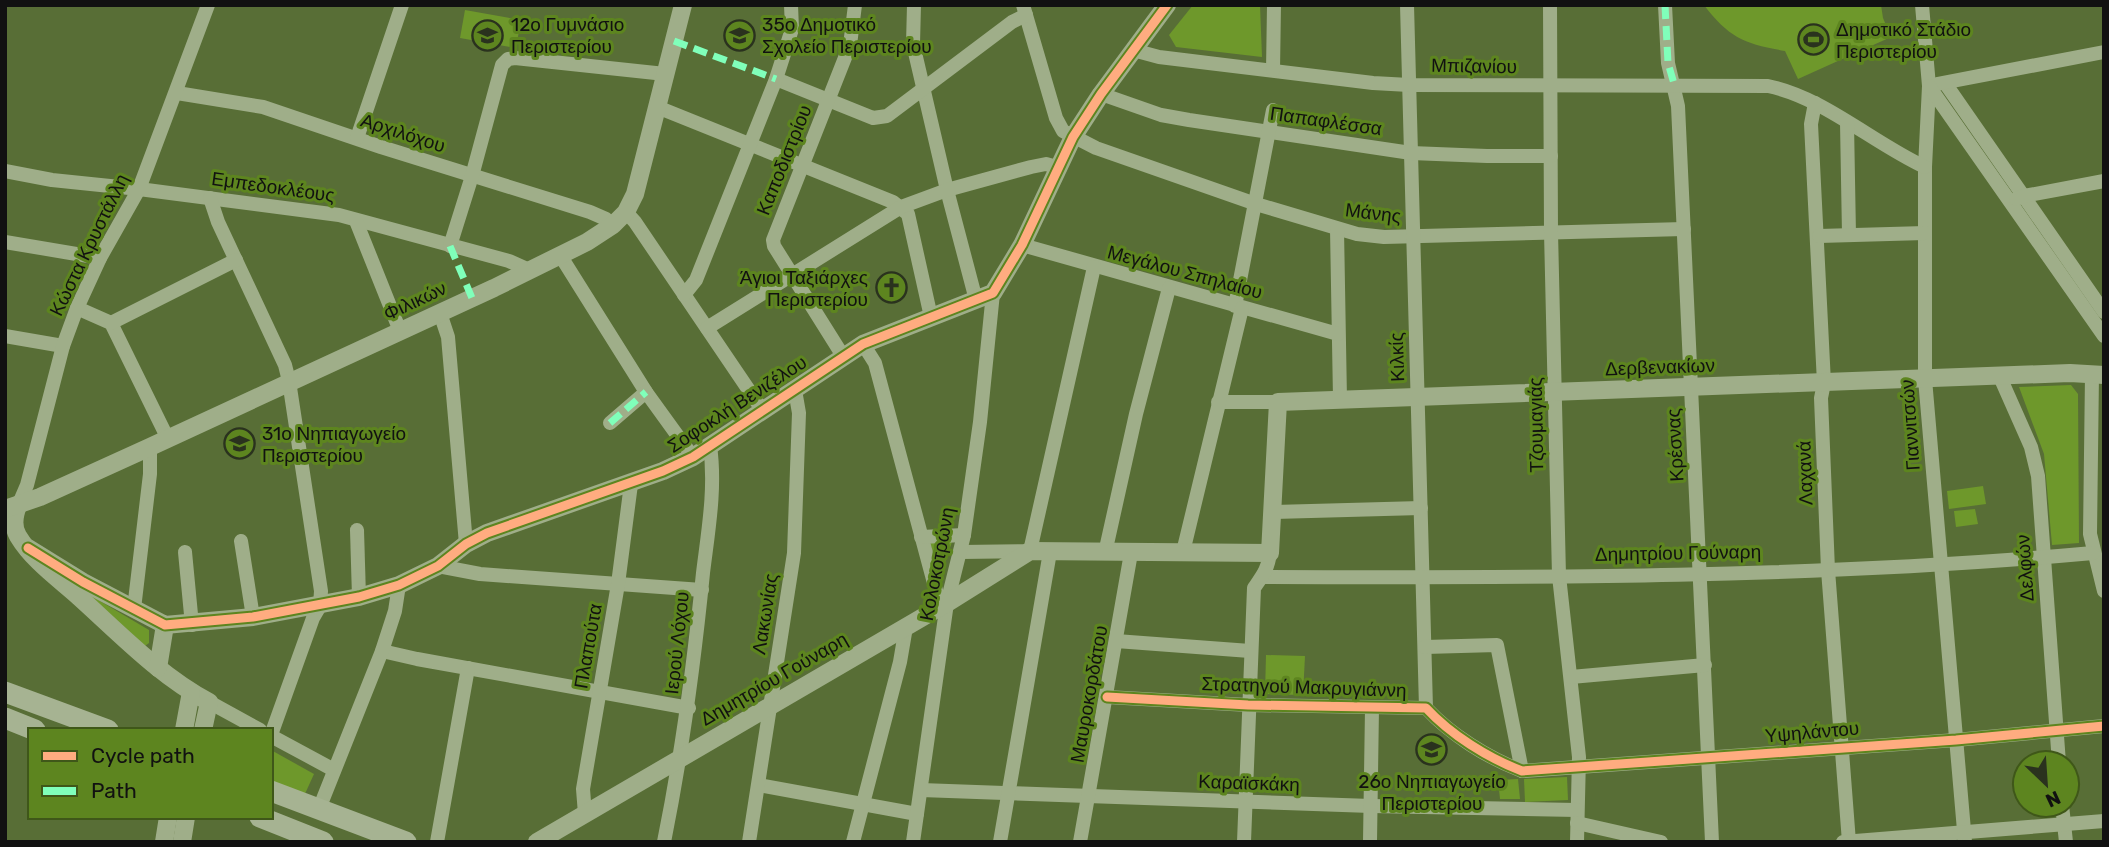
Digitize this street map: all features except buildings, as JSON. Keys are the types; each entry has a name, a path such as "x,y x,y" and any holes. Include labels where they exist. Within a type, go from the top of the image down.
{"main road":[{"path":"5,692 103,728"},
{"path":"5,718 30,728"},
{"path":"273,792 407,842"},
{"path":"265,819 323,842"}],"street":[{"name":"Κώστα Κρυστάλλη","path":"12,508 27,485 63,346 77,308 100,258 139,189 208,5"},
{"path":"357,138 402,5"},
{"name":"Φιλικών","path":"12,508 440,313 560,255 613,225 625,212 635,194 683,5"},
{"path":"684,295 695,280 776,79 792,29 791,5"},
{"name":"Καποδιστρίου","path":"843,356 792,276 773,240 850,45 855,5"},
{"path":"914,5 914,44 947,190 985,297"},
{"path":"985,297 1022,245 1073,137 1101,94 1167,5"},
{"path":"1273,69 1275,5"},
{"name":"Κιλκίς","path":"1407,5 1426,708"},
{"name":"Τζουμαγιάς","path":"1550,5 1550,232 1559,576 1579,757 1577,842"},
{"name":"Κρέσνας","path":"1665,5 1668,63 1675,87 1684,229 1712,842"},
{"name":"Γιαννιτσών","path":"1922,5 1929,86 1925,167 1925,379 1965,837"},
{"path":"776,79 873,118 880,118 1012,22 1024,10 1056,118 1063,131 1073,137"},
{"name":"Μπιζανίου","path":"1133,50 1159,57 1373,83 1768,86 1787,90 1815,103 1892,151 1925,167"},
{"path":"2104,52 1929,86 2104,312"},
{"path":"450,246 502,65 508,59 665,74"},
{"path":"1945,83 2104,336"},
{"name":"Αρχιλόχου","path":"177,93 263,107 590,212 613,225"},
{"name":"Παπαφλέσσα","path":"1101,94 1161,114 1411,153 1551,156"},
{"name":"Λαχανά","path":"1815,103 1811,124 1819,236 1824,383 1821,398 1828,570 1849,841"},
{"path":"657,107 901,207 908,214 931,317"},
{"path":"1183,552 1239,307 1273,110"},
{"path":"1847,122 1849,235"},
{"name":"Μάνης","path":"1073,137 1096,148 1256,204 1357,234 1413,236 1684,229"},
{"path":"707,328 901,207 947,190 1031,167 1046,164 1060,167"},
{"name":"Εμπεδοκλέους","path":"5,171 52,180 339,215 509,261 529,270"},
{"path":"2017,199 2104,181"},
{"path":"210,198 218,222 285,365 321,590 320,606 313,618 273,730"},
{"path":"625,212 763,411"},
{"path":"356,221 400,331"},
{"path":"1337,229 1340,399"},
{"path":"1819,236 1925,233"},
{"path":"5,242 100,258"},
{"name":"Μεγάλου Σπηλαίου","path":"1022,245 1338,334"},
{"path":"560,255 646,392 693,457"},
{"path":"111,323 236,260"},
{"path":"1030,551 1094,267"},
{"path":"1105,553 1136,414 1169,288"},
{"name":"Σοφοκλή Βενιζέλου","path":"28,548 165,625 192,625 253,617 359,597 399,585 438,566 487,533 631,484 693,457 863,344 985,297"},
{"name":"Κολοκοτρώνη","path":"913,842 947,603 961,552 980,422 985,297"},
{"path":"77,308 111,323 168,439"},
{"path":"440,313 448,337 467,544"},
{"path":"5,336 63,346"},
{"path":"863,344 875,363 920,537 939,598 947,603"},
{"path":"2098,375 2090,534 2104,591"},
{"name":"Δερβενακίων","path":"1218,402 2098,375"},
{"name":"Δελφών","path":"2000,377 2036,463 2058,749"},
{"name":"Λακωνίας","path":"749,842 797,521 799,413 795,390"},
{"path":"610,423 646,392"},
{"path":"1244,842 1254,588 1269,567 1278,401"},
{"name":"Ιερού Λόχου","path":"664,842 689,708 713,465 710,446"},
{"path":"134,609 150,474 150,447"},
{"name":"Πλαπούτα","path":"585,814 583,789 618,584 631,484"},
{"path":"12,508 18,536 41,563 158,668 191,692 256,728"},
{"path":"1273,512 1421,508"},
{"path":"357,530 359,597"},
{"path":"920,537 964,535"},
{"path":"241,541 253,617"},
{"name":"Δημητρίου Γούναρη","path":"537,842 947,603 1030,551"},
{"path":"185,552 192,625"},
{"path":"961,552 1270,553"},
{"path":"1000,842 1051,552"},
{"name":"Μαυροκορδάτου","path":"1080,842 1131,553"},
{"name":"Δημητρίου Γούναρη","path":"1264,577 1700,575 1941,564 2093,553"},
{"path":"438,566 481,574 702,590"},
{"path":"319,809 382,651 395,611 399,585"},
{"path":"158,668 165,625"},
{"path":"853,842 900,662 906,627"},
{"path":"1116,641 1250,652"},
{"path":"1425,647 1497,645 1522,771"},
{"path":"382,651 689,708"},
{"path":"1571,677 1705,665"},
{"path":"437,842 468,668"},
{"path":"184,728 191,692"},
{"name":"Στρατηγού Μακρυγιάννη","path":"1107,697 1248,705 1426,708 1448,727 1500,762 1522,771"},
{"path":"203,728 209,702"},
{"path":"1370,842 1372,708"},
{"name":"Υψηλάντου","path":"1522,771 1956,740 2104,726"},
{"path":"273,737 334,770"},
{"path":"759,785 917,814"},
{"name":"Καραϊσκάκη","path":"921,790 1371,806 1577,817 1661,842"},
{"path":"164,842 168,819"},
{"path":"182,842 186,819"},
{"path":"2063,819 2066,842"},
{"path":"1841,842 1965,837 2104,821"}],"green space":[{"path":"1193,5 1260,5 1262,57 1176,47 1169,35"},
{"name":"Δημοτικό Στάδιο Περιστερίου","path":"1704,5 1881,5 1891,37 1798,79 1785,51 1759,46 1739,38 1722,25"},
{"path":"465,10 521,20 516,48 460,38"},
{"path":"2071,385 2078,394 2079,543 2052,545 2044,454 2019,387"},
{"path":"1983,486 1986,504 1949,509 1947,491"},
{"path":"1975,509 1978,524 1956,527 1954,511"},
{"path":"930,542 952,542 942,571 938,571"},
{"path":"88,594 149,630 149,643 145,646"},
{"path":"1266,655 1305,656 1303,695 1265,694"},
{"path":"273,751 314,774 304,796 273,784"},
{"path":"1567,777 1568,800 1525,802 1524,779"},
{"path":"1518,779 1520,799 1500,799 1498,780"}],"marked path":[{"path":"1665,5 1668,63 1675,87"},
{"path":"674,41 776,79"},
{"path":"450,246 472,298"},
{"path":"610,423 646,392"}],"cycle path":[{"path":"28,548 83,582 165,625 253,617 359,597 399,585 438,566 466,544 487,533 663,471 693,457 863,344 993,293 1022,245 1073,137 1101,94 1167,5"},
{"path":"1107,697 1248,705 1426,708 1471,745 1522,771 1956,740 2104,726"}],"place":[{"name":"12ο Γυμνάσιο Περιστερίου","path":"488,35"},
{"name":"35ο Δημοτικό Σχολείο Περιστερίου","path":"739,35"},
{"name":"Δημοτικό Στάδιο Περιστερίου","path":"1813,40"},
{"name":"Άγιοι Ταξιάρχες Περιστερίου","path":"891,288"},
{"name":"31ο Νηπιαγωγείο Περιστερίου","path":"239,444"},
{"name":"26ο Νηπιαγωγείο Περιστερίου","path":"1432,750"}]}
